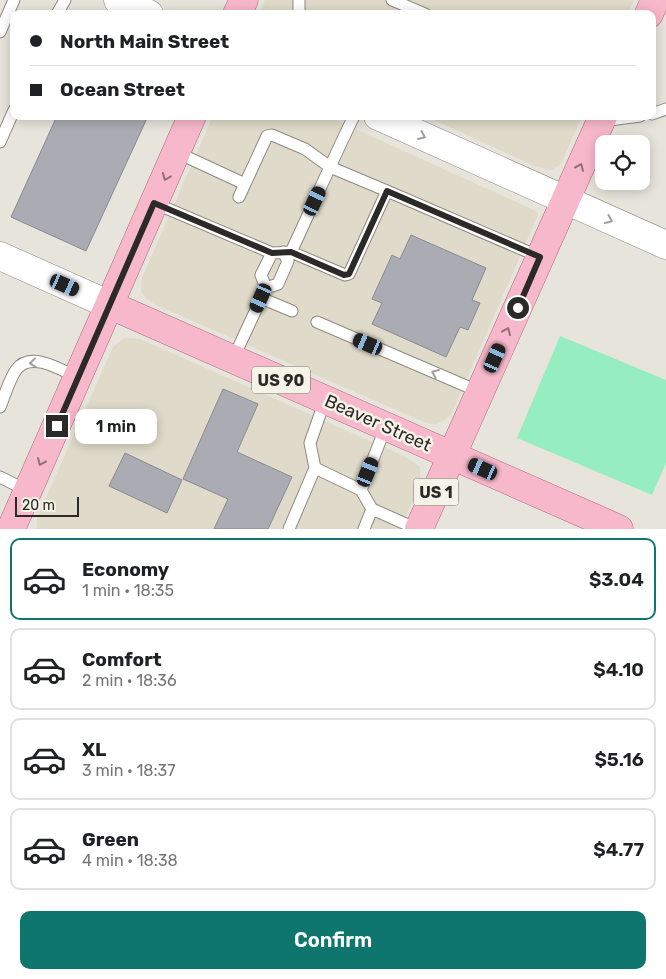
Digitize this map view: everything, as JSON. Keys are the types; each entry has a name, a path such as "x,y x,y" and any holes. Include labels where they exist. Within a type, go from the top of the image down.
{"main road":[{"path":"10,529 190,120"},
{"name":"US 1","path":"418,529 602,120"},
{"name":"Beaver Street","path":"110,305 619,529"}],"street":[{"path":"118,0 140,10"},
{"path":"387,120 666,245"},
{"path":"0,256 110,305"}],"lane":[{"path":"0,32 14,0"},
{"path":"392,0 411,3"},
{"path":"0,142 10,119"},
{"path":"233,359 264,293 262,275 282,252 330,167 352,120"},
{"path":"239,197 267,136 272,134 305,149 330,167 540,257"},
{"path":"176,152 245,184"},
{"path":"154,203 344,275 349,274 387,191"},
{"path":"264,293 278,284 288,261 282,252"},
{"path":"264,293 292,312"},
{"path":"317,322 480,392"},
{"path":"0,407 16,370 22,364 33,361 45,362 78,378"},
{"path":"289,529 315,468 310,443 326,399"},
{"path":"361,490 386,426"},
{"path":"315,468 361,490 372,509 418,529"},
{"path":"0,478 28,491"},
{"path":"364,529 372,509"}],"shaded area":[{"path":"265,0 634,0 630,10 261,10"},
{"path":"211,120 336,120 536,211 538,215 451,415 435,425 424,422 154,304 141,291 142,278"},
{"path":"434,120 580,120 561,164 551,170 535,166"},
{"path":"124,338 140,339 408,458 420,467 420,484 400,529 37,529 37,518 113,347"}],"green space":[{"path":"560,336 666,380 666,463 652,495 517,438"}],"building":[{"path":"55,120 146,120 86,251 11,217"},
{"path":"411,235 486,268 472,300 480,303 468,330 460,327 446,357 372,324 382,303 372,299 392,255 400,259"},
{"path":"223,389 258,404 237,452 292,477 268,529 214,529 228,499 183,479"},
{"path":"125,453 182,480 167,513 109,486"}],"route":[{"path":"57,426 154,203 272,253 291,252 344,275 349,274 387,191 540,257 518,308"}]}
